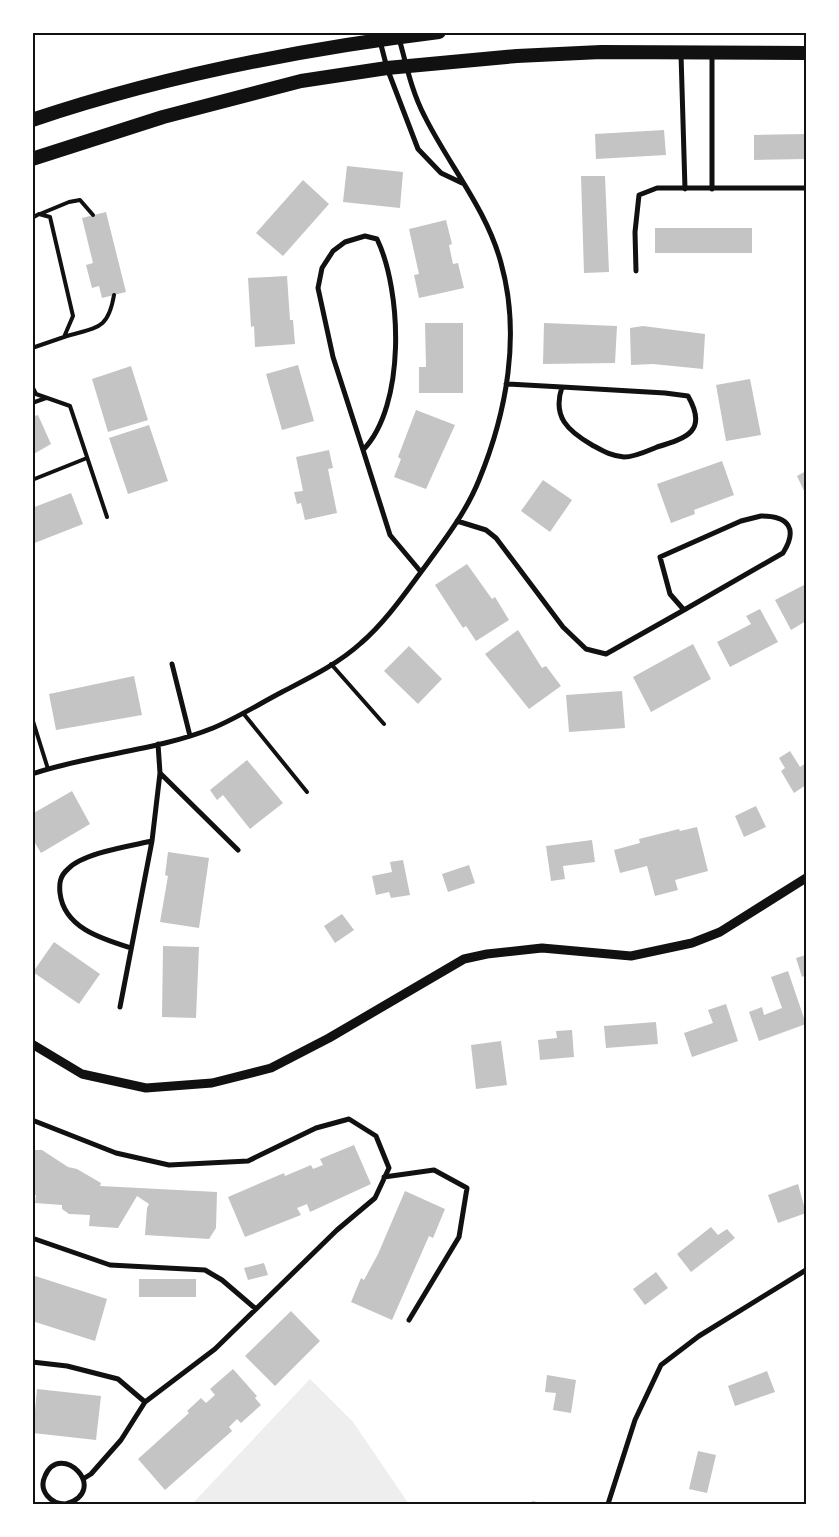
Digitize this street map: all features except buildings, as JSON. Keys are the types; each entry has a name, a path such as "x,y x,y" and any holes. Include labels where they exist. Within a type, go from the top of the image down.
{"highway":[{"path":"32,120 111,95 227,66 439,32"},
{"path":"32,159 162,118 291,83 387,68 517,56 601,52 806,53"}],"street":[{"path":"32,774 190,736 243,713 331,664 361,644 399,601 457,521 479,481 502,408 513,326 502,263 482,213 462,183 453,163 424,115 406,67 399,37"},
{"path":"380,40 387,68 418,149 441,173 462,183"},
{"path":"682,53 685,189"},
{"path":"712,54 712,189"},
{"path":"636,271 635,232 639,194 657,188 806,188"},
{"path":"363,450 380,425 385,410 395,355 396,323 394,300 383,252 377,239 365,236 345,242 334,251 322,268 318,288 333,357 390,535 421,572"},
{"path":"506,384 562,387 665,393 688,396 696,415 696,426 689,436 650,450 625,457 608,454 572,433 565,424 559,410 562,387"},
{"path":"457,521 486,530 496,538 563,628 586,649 606,654 684,610 783,553 791,540 791,532 787,523 775,516 755,518 660,557 670,594 684,610"},
{"path":"172,664 190,736"},
{"path":"120,1007 152,841 160,773 158,744"},
{"path":"160,773 238,850"},
{"path":"132,948 101,939 76,924 62,906 59,882 68,868 86,859 152,841"},
{"path":"32,1044 82,1074 146,1088 212,1083 271,1068 329,1038 464,959 486,954 542,948 631,956 692,943 720,932 806,878"},
{"path":"32,1120 116,1153 169,1165 248,1161 316,1128 349,1119 376,1136 389,1168 375,1198 337,1230 215,1349 146,1402 121,1440 91,1474 83,1479"},
{"path":"384,1177 434,1170 467,1188 459,1237 409,1320"},
{"path":"32,1238 110,1265 205,1270 222,1280 256,1309"},
{"path":"608,1504 635,1420 661,1365 699,1336 806,1270"},
{"path":"32,1362 67,1366 118,1379 146,1402"},
{"path":"58,1464 70,1465 76,1468 83,1479 84,1486 78,1498 66,1504 52,1502 47,1497 43,1484 47,1472 58,1464"}],"lane":[{"path":"32,218 69,202 80,200 93,215"},
{"path":"39,214 50,217 74,316 64,337"},
{"path":"32,348 102,326 111,313 114,295"},
{"path":"32,386 36,394 70,406 107,517"},
{"path":"32,403 46,398"},
{"path":"32,480 87,458"},
{"path":"331,664 384,724"},
{"path":"243,713 307,792"},
{"path":"32,718 48,769"}],"shaded area":[{"path":"310,1379 353,1422 409,1504 192,1504"}]}
